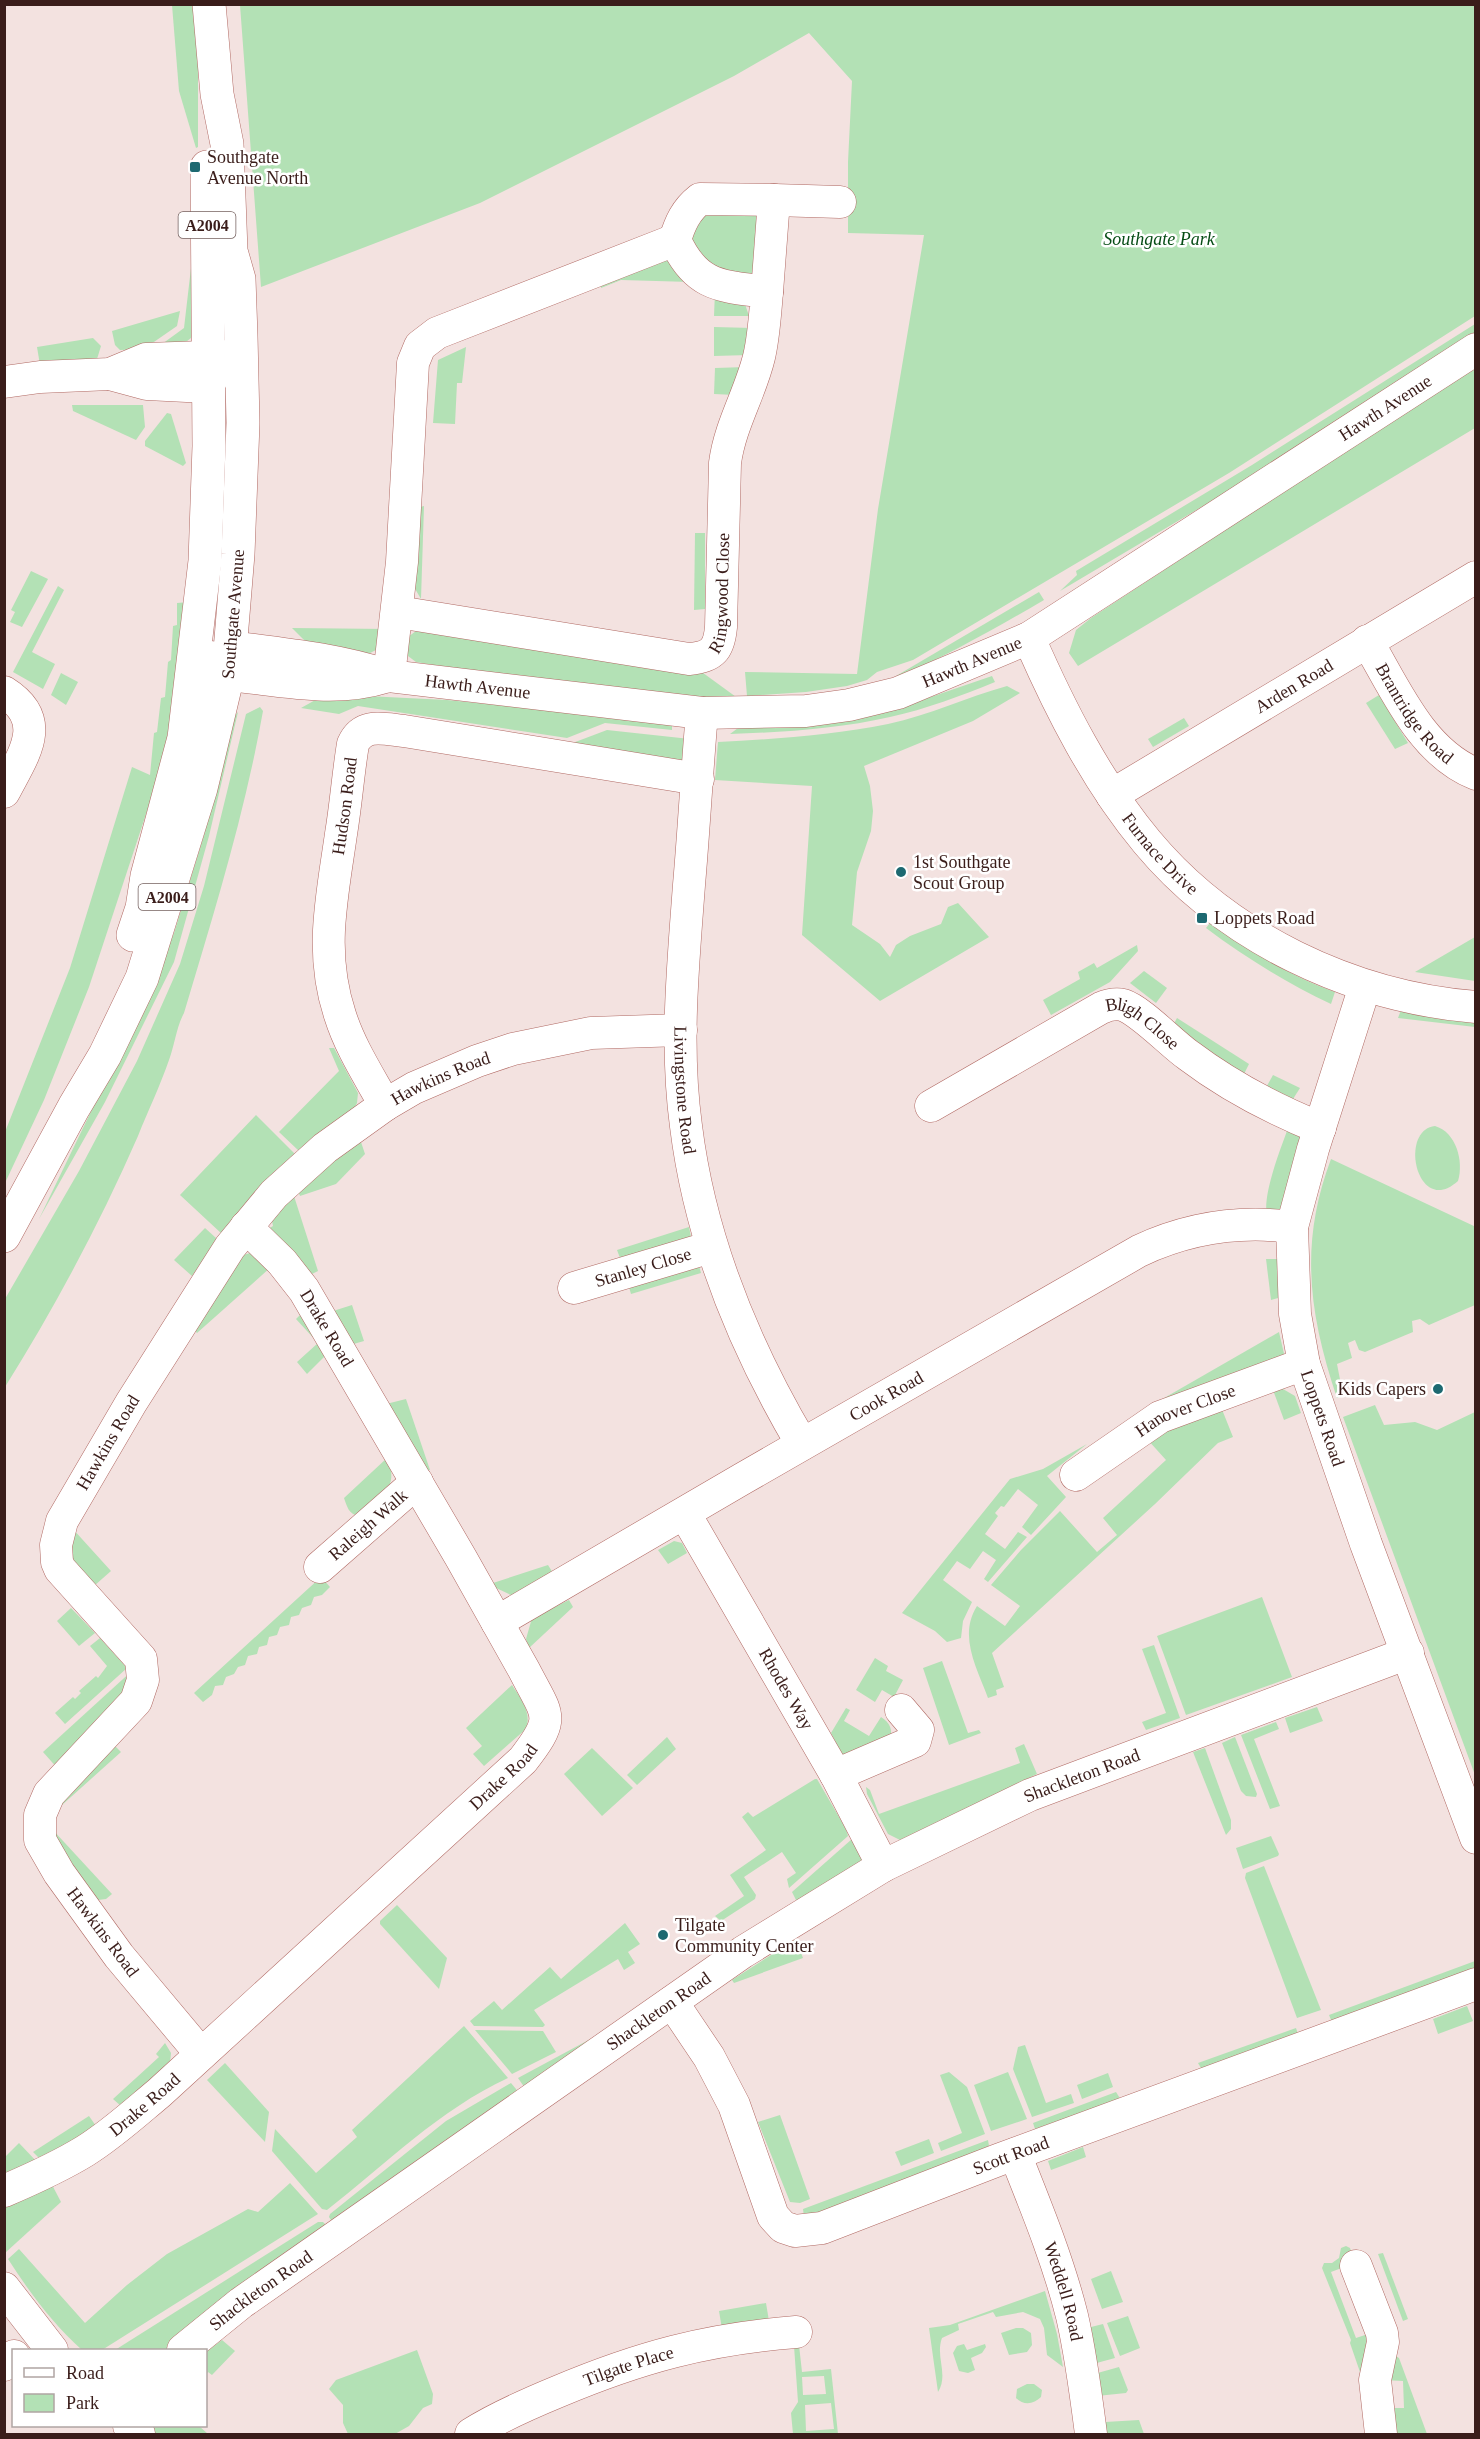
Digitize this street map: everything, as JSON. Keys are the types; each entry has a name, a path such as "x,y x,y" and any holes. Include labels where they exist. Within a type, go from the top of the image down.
{"main road":[{"name":"Southgate Avenue","path":"74,1107 142,908 147,876 184,738 198,624 207,534 209,446 220,364 239,279 231,251 227,144 217,94 209,4"},
{"name":"Southgate Avenue","path":"4,1236 74,1107 105,1056 142,978 201,788 225,662 243,423 220,364 207,145 217,94"}],"street":[{"path":"767,292 724,287 697,275 682,257 675,240 690,207 700,199 840,202"},
{"name":"Ringwood Close","path":"398,612 689,659 699,658 712,652 720,642 725,463 728,442 759,358 765,328 774,200"},
{"path":"389,676 398,612 406,513 413,363 420,346 437,333 675,240"},
{"name":"Hawth Avenue","path":"225,662 320,658 389,676 702,713 806,711 849,705 898,693 1029,638 1476,349"},
{"path":"4,382 110,374 147,384 220,364"},
{"name":"Arden Road","path":"1112,795 1476,577"},
{"path":"142,908 157,879 179,810 204,703 225,662 203,644 198,624"},
{"name":"Furnace Drive","path":"1029,638 1082,746 1112,795 1148,844 1178,875 1230,918 1317,968 1365,986 1447,1005 1476,1007"},
{"name":"Brantridge Road","path":"1367,641 1418,725 1432,743 1451,759 1476,774"},
{"path":"4,692 20,704 26,713 30,729 27,746 4,792"},
{"name":"Livingstone Road","path":"702,713 682,978 681,1030 686,1125 694,1181 711,1247 729,1299 758,1364 802,1444"},
{"name":"Hudson Road","path":"385,1105 340,1017 328,961 331,897 353,744 357,734 373,729 404,731 698,779"},
{"name":"Loppets Road","path":"1365,986 1320,1128 1292,1227 1294,1314 1304,1364 1366,1544 1476,1838"},
{"name":"Bligh Close","path":"931,1106 1101,1008 1116,1004 1130,1009 1187,1054 1244,1093 1320,1128"},
{"name":"Hawkins Road","path":"201,2054 119,1956 59,1873 40,1840 39,1827 44,1803 49,1794 136,1701 143,1680 141,1659 60,1569 56,1554 57,1533 131,1403 227,1252 274,1194 308,1162 385,1105 443,1075 513,1049 591,1033 681,1030"},
{"name":"Cook Road","path":"497,1622 1139,1251 1163,1240 1205,1228 1267,1223 1292,1227"},
{"name":"Drake Road","path":"4,2191 86,2151 116,2129 514,1768 546,1727 546,1716 497,1622 304,1290 282,1262 246,1227"},
{"name":"Stanley Close","path":"574,1288 711,1247"},
{"name":"Hanover Close","path":"1076,1475 1160,1417 1304,1364"},
{"name":"Raleigh Walk","path":"320,1567 417,1482"},
{"name":"Rhodes Way","path":"685,1514 836,1774 883,1866"},
{"name":"Shackleton Road","path":"184,2349 241,2303 743,1952 883,1866 1030,1795 1408,1653"},
{"path":"836,1774 915,1741 918,1730 901,1710"},
{"name":"Scott Road","path":"672,2002 709,2057 734,2105 773,2216 783,2227 795,2231 822,2228 1015,2154 1476,1984"},
{"name":"Weddell Road","path":"1015,2154 1050,2246 1071,2315 1084,2379 1091,2434"},
{"path":"1356,2266 1382,2333 1383,2342 1375,2380 1381,2434"},
{"path":"4,2288 36,2345"},
{"name":"Tilgate Place","path":"471,2434 539,2400 658,2354 719,2340 796,2332"}],"green space":[{"path":"172,5 198,5 198,147 196,148 179,91"},
{"name":"Southgate Park","path":"240,5 1475,5 1475,316 1229,473 913,660 877,672 867,680 847,686 806,692 747,696 745,672 857,674 878,509 924,235 848,233 848,162 852,81 809,33 734,76 480,203 261,287"},
{"path":"697,212 762,212 753,279 697,262 688,227"},
{"path":"662,259 673,263 691,282 621,280 601,288 601,278"},
{"path":"191,268 195,330 191,338 182,345 162,344 184,328"},
{"path":"715,291 744,301 749,316 714,316"},
{"path":"180,311 177,326 151,344 148,349 120,350 115,345 112,331"},
{"path":"1475,324 1475,333 1252,477 1060,591 1077,575 1076,571 1252,465"},
{"path":"714,327 753,328 749,355 714,356"},
{"path":"93,338 101,346 97,359 40,365 37,347"},
{"path":"466,347 462,383 457,383 455,424 433,423 438,360"},
{"path":"1475,363 1475,428 1078,666 1069,653 1076,630 1091,618"},
{"path":"746,367 735,395 714,394 715,368"},
{"path":"72,405 143,405 145,427 136,440 73,411"},
{"path":"167,413 171,414 186,463 183,466 145,446 145,441"},
{"path":"424,506 421,599 414,587 416,508"},
{"path":"695,533 705,533 705,609 694,610"},
{"path":"31,571 48,579 22,627 10,622 15,612 11,610"},
{"path":"58,586 64,590 32,652 55,664 43,689 13,672"},
{"path":"1039,592 1044,600 972,641 897,678 896,676"},
{"path":"189,602 166,744 149,805 89,987 44,1100 5,1183 5,1132 70,968 132,767 150,775 154,733 157,732 161,698 165,697 168,662 171,660 173,626 177,625 177,603"},
{"path":"292,628 388,629 376,650 368,654 309,645"},
{"path":"416,631 699,670 743,702 493,675 416,662 408,656 408,637"},
{"path":"61,673 78,682 66,705 51,695"},
{"path":"992,676 995,682 930,706 890,717 831,727 730,734 738,728 888,709"},
{"path":"1007,686 1020,693 973,721 864,766 870,786 873,811 871,831 857,872 852,925 880,944 890,957 896,945 910,936 941,924 948,907 958,903 989,937 880,1001 802,935 812,786 715,780 718,742 803,736 888,724 919,716"},
{"path":"326,694 447,700 672,722 672,730 605,723 567,738 358,706 339,714 301,708"},
{"path":"1379,695 1408,743 1395,749 1366,703"},
{"path":"260,707 263,711 256,749 238,825 184,1013 165,1070 138,1136 92,1233 42,1326 5,1387 5,1299 79,1171 137,1061 180,964 204,886 246,714"},
{"path":"238,712 209,836 174,962 105,1102 39,1219 156,977 174,933 204,835 231,720"},
{"path":"1184,718 1189,726 1153,747 1148,739"},
{"path":"607,730 690,739 685,762 570,744"},
{"path":"1210,923 1270,962 1335,992 1331,1004 1283,979 1236,950 1206,928"},
{"path":"1475,937 1475,981 1415,972"},
{"path":"1137,945 1138,951 1110,982 1051,1015 1043,1000 1080,979 1078,972 1094,963 1097,968"},
{"path":"1144,971 1167,988 1156,1003 1130,983"},
{"path":"1401,1010 1475,1019 1475,1027 1398,1018"},
{"path":"1177,1018 1249,1064 1239,1084 1169,1033"},
{"path":"329,1048 334,1048 358,1093 357,1103 354,1109 327,1127 299,1151 279,1132 339,1071"},
{"path":"1273,1075 1300,1088 1288,1107 1262,1095"},
{"path":"256,1115 295,1154 268,1178 222,1234 180,1195"},
{"path":"1290,1123 1305,1132 1289,1209 1267,1216 1267,1195"},
{"path":"1435,1126 1448,1134 1459,1156 1458,1181 1444,1189 1432,1189 1423,1181 1417,1169 1415,1155 1417,1141 1424,1131"},
{"path":"360,1139 365,1154 336,1184 300,1196 298,1191"},
{"path":"1331,1159 1476,1227 1475,1305 1429,1325 1420,1319 1412,1321 1413,1332 1365,1352 1359,1350 1355,1340 1348,1343 1352,1358 1337,1364 1343,1395 1337,1398 1327,1367 1314,1308 1311,1250 1314,1220"},
{"path":"293,1193 318,1271 310,1275 268,1229 273,1226 272,1221"},
{"path":"689,1227 692,1242 623,1266 617,1250"},
{"path":"205,1228 216,1238 216,1241 192,1276 174,1260"},
{"path":"254,1252 271,1267 197,1333 193,1329 243,1255"},
{"path":"1266,1259 1285,1259 1285,1296 1271,1300"},
{"path":"698,1262 701,1273 631,1294 627,1280"},
{"path":"352,1305 364,1341 350,1345 330,1312"},
{"path":"303,1312 326,1355 307,1374 297,1362 318,1343 296,1319"},
{"path":"1279,1332 1285,1358 1152,1405"},
{"path":"1283,1389 1295,1396 1301,1413 1284,1420 1273,1390"},
{"path":"406,1399 430,1470 422,1472 382,1405"},
{"path":"1375,1405 1384,1425 1415,1422 1437,1430 1475,1412 1475,1775 1343,1417"},
{"path":"1221,1407 1233,1437 1218,1443 1155,1504 992,1653 1004,1687 996,1690 997,1695 988,1698 971,1652 969,1629 972,1617 977,1606 1005,1626 1020,1606 991,1585 1021,1550 1060,1511 1097,1552 1117,1535 1103,1518 1166,1460 1147,1439"},
{"path":"1087,1444 1047,1476 1066,1497 1031,1535 1022,1527 1038,1505 1018,1489 1004,1507 1001,1506 995,1513 998,1516 985,1534 1005,1549 1018,1532 1027,1537 988,1582 984,1579 996,1560 983,1551 970,1569 957,1561 943,1580 972,1602 963,1621 961,1638 947,1642 935,1631 902,1613 1010,1479 1043,1469"},
{"path":"387,1458 391,1478 386,1492 358,1516 352,1514 344,1498"},
{"path":"72,1528 111,1571 94,1586 77,1567 70,1552 68,1544"},
{"path":"674,1541 682,1543 687,1553 668,1564 658,1550"},
{"path":"548,1565 553,1573 513,1596 494,1587 493,1583"},
{"path":"321,1577 330,1587 322,1595 314,1597 311,1605 302,1608 299,1615 291,1617 289,1625 280,1627 277,1635 269,1637 267,1645 259,1647 257,1654 248,1656 245,1665 238,1667 234,1674 226,1677 223,1685 215,1686 212,1695 203,1702 194,1693"},
{"path":"1262,1597 1292,1677 1186,1715 1157,1636"},
{"path":"569,1600 573,1607 529,1648 526,1639 532,1618"},
{"path":"71,1608 95,1633 79,1646 57,1621"},
{"path":"100,1638 127,1668 65,1724 55,1713 73,1697 75,1699 81,1693 79,1691 96,1676 98,1678 107,1666 90,1646"},
{"path":"1154,1645 1180,1718 1146,1730 1142,1722 1166,1713 1142,1649"},
{"path":"875,1658 888,1666 886,1671 903,1680 894,1697 882,1690 875,1702 856,1690"},
{"path":"942,1661 968,1733 979,1730 981,1733 949,1745 923,1668"},
{"path":"134,1669 135,1679 59,1770 43,1752"},
{"path":"512,1685 527,1711 526,1729 484,1766 473,1754 482,1746 466,1728"},
{"path":"1317,1707 1323,1721 1290,1733 1285,1718"},
{"path":"846,1708 850,1710 844,1721 869,1736 881,1717 890,1727 890,1740 846,1756 842,1754 831,1733"},
{"path":"1276,1722 1279,1729 1254,1739 1280,1806 1270,1809 1241,1735"},
{"path":"667,1737 676,1749 637,1785 627,1775"},
{"path":"1235,1737 1257,1794 1256,1797 1246,1796 1241,1791 1222,1743"},
{"path":"109,1740 121,1752 52,1814"},
{"path":"1024,1744 1037,1774 900,1840 888,1834 867,1794 866,1787 870,1790 879,1814 1020,1763 1015,1748"},
{"path":"592,1748 633,1788 602,1816 564,1774"},
{"path":"1205,1748 1231,1820 1231,1829 1226,1835 1193,1752"},
{"path":"815,1779 848,1836 789,1888 787,1879 796,1873 782,1852 744,1877 756,1895 755,1899 721,1921 715,1916 744,1896 730,1875 766,1850 742,1817 748,1812 753,1817"},
{"path":"52,1829 112,1894 106,1899 90,1898 63,1863"},
{"path":"1271,1836 1278,1856 1243,1869 1236,1848"},
{"path":"852,1839 866,1863 798,1904 792,1892"},
{"path":"1264,1866 1321,2010 1297,2018 1245,1878 1246,1873"},
{"path":"397,1905 447,1958 439,1989 380,1924 380,1921"},
{"path":"625,1923 640,1944 628,1952 635,1963 624,1970 618,1959 534,2010 545,2025 543,2027 474,2026 470,2021 494,2001 502,2010 550,1967 561,1979"},
{"path":"796,1939 803,1958 734,1983 732,1980"},
{"path":"1475,1961 1475,1976 1334,2027 1329,2015"},
{"path":"1467,2006 1473,2021 1438,2034 1433,2019"},
{"path":"464,2026 508,2078 483,2091 436,2122 327,2210 322,2209 272,2151 275,2129 316,2173 357,2137 352,2130"},
{"path":"1296,2028 1300,2040 1205,2075 1198,2063"},
{"path":"609,2029 527,2091 518,2078"},
{"path":"475,2030 543,2031 556,2052 512,2074"},
{"path":"165,2043 171,2053 170,2063 121,2106 113,2099 159,2057 156,2054"},
{"path":"1025,2045 1046,2103 1071,2094 1074,2103 1032,2117 1013,2069 1018,2047"},
{"path":"225,2063 269,2112 265,2142 207,2080"},
{"path":"949,2072 967,2087 985,2134 941,2151 938,2143 962,2133 940,2075"},
{"path":"1008,2072 1027,2119 991,2131 974,2085"},
{"path":"1108,2073 1113,2087 1082,2099 1077,2085"},
{"path":"511,2083 521,2095 333,2223 329,2217 330,2214 446,2121"},
{"path":"1116,2092 1121,2100 1070,2125 1055,2122 1035,2129 1033,2123"},
{"path":"780,2115 810,2199 800,2203 790,2202 758,2122"},
{"path":"89,2116 96,2126 73,2142 41,2160 33,2152"},
{"path":"929,2139 934,2153 901,2166 895,2152"},
{"path":"988,2140 989,2146 975,2152 964,2165 804,2217 803,2209"},
{"path":"19,2143 37,2162 5,2176 5,2157"},
{"path":"1083,2147 1086,2157 1051,2170 1048,2161"},
{"path":"50,2181 61,2202 5,2253 4,2202"},
{"path":"290,2183 318,2214 104,2349 81,2349 71,2340 42,2307 8,2259 19,2249 85,2323 127,2285 167,2254 248,2209 258,2212"},
{"path":"318,2222 323,2222 327,2226 170,2349 117,2349"},
{"path":"1346,2246 1350,2248 1355,2263 1331,2272 1356,2338 1371,2333 1361,2375 1351,2340 1322,2268 1324,2263 1332,2263 1339,2258 1341,2248"},
{"path":"1383,2253 1408,2319 1403,2321 1378,2254"},
{"path":"1111,2271 1123,2302 1102,2309 1091,2279"},
{"path":"1045,2291 1063,2367 1047,2355 1044,2328 1040,2319 1023,2312 996,2317 993,2312 958,2324 959,2330 942,2338 940,2352 942,2379 938,2392 929,2328 950,2325"},
{"path":"766,2303 769,2321 722,2329 719,2311"},
{"path":"1128,2316 1140,2348 1120,2356 1107,2323"},
{"path":"1103,2324 1115,2358 1093,2364 1087,2328"},
{"path":"1023,2328 1031,2333 1032,2345 1027,2352 1009,2355 1001,2333"},
{"path":"222,2340 235,2351 212,2375 207,2374 207,2351"},
{"path":"964,2344 967,2350 985,2344 986,2347 982,2353 971,2358 975,2370 968,2373 959,2371 953,2353 957,2346"},
{"path":"799,2345 802,2372 831,2369 838,2434 793,2434 791,2413 798,2402 794,2346","holes":["824,2376 826,2394 803,2395 802,2377","831,2403 834,2429 806,2431 805,2405"]},
{"path":"417,2350 433,2394 432,2404 423,2408 409,2426 395,2434 348,2434 343,2423 343,2405 329,2389 336,2380"},
{"path":"1394,2355 1399,2358 1427,2434 1387,2434 1386,2408 1404,2408 1403,2381 1383,2380"},
{"path":"1119,2367 1128,2390 1126,2393 1097,2396 1094,2374"},
{"path":"1027,2384 1034,2384 1042,2390 1041,2397 1029,2403 1016,2398 1017,2389"},
{"path":"1139,2420 1144,2434 1102,2434 1105,2422"},
{"path":"147,2427 200,2427 208,2434 155,2434"}],"place":[{"name":"Southgate Avenue North","path":"195,167"},
{"name":"1st Southgate Scout Group","path":"901,872"},
{"name":"Loppets Road","path":"1202,918"},
{"name":"Kids Capers","path":"1438,1389"},
{"name":"Tilgate Community Center","path":"663,1935"}]}
